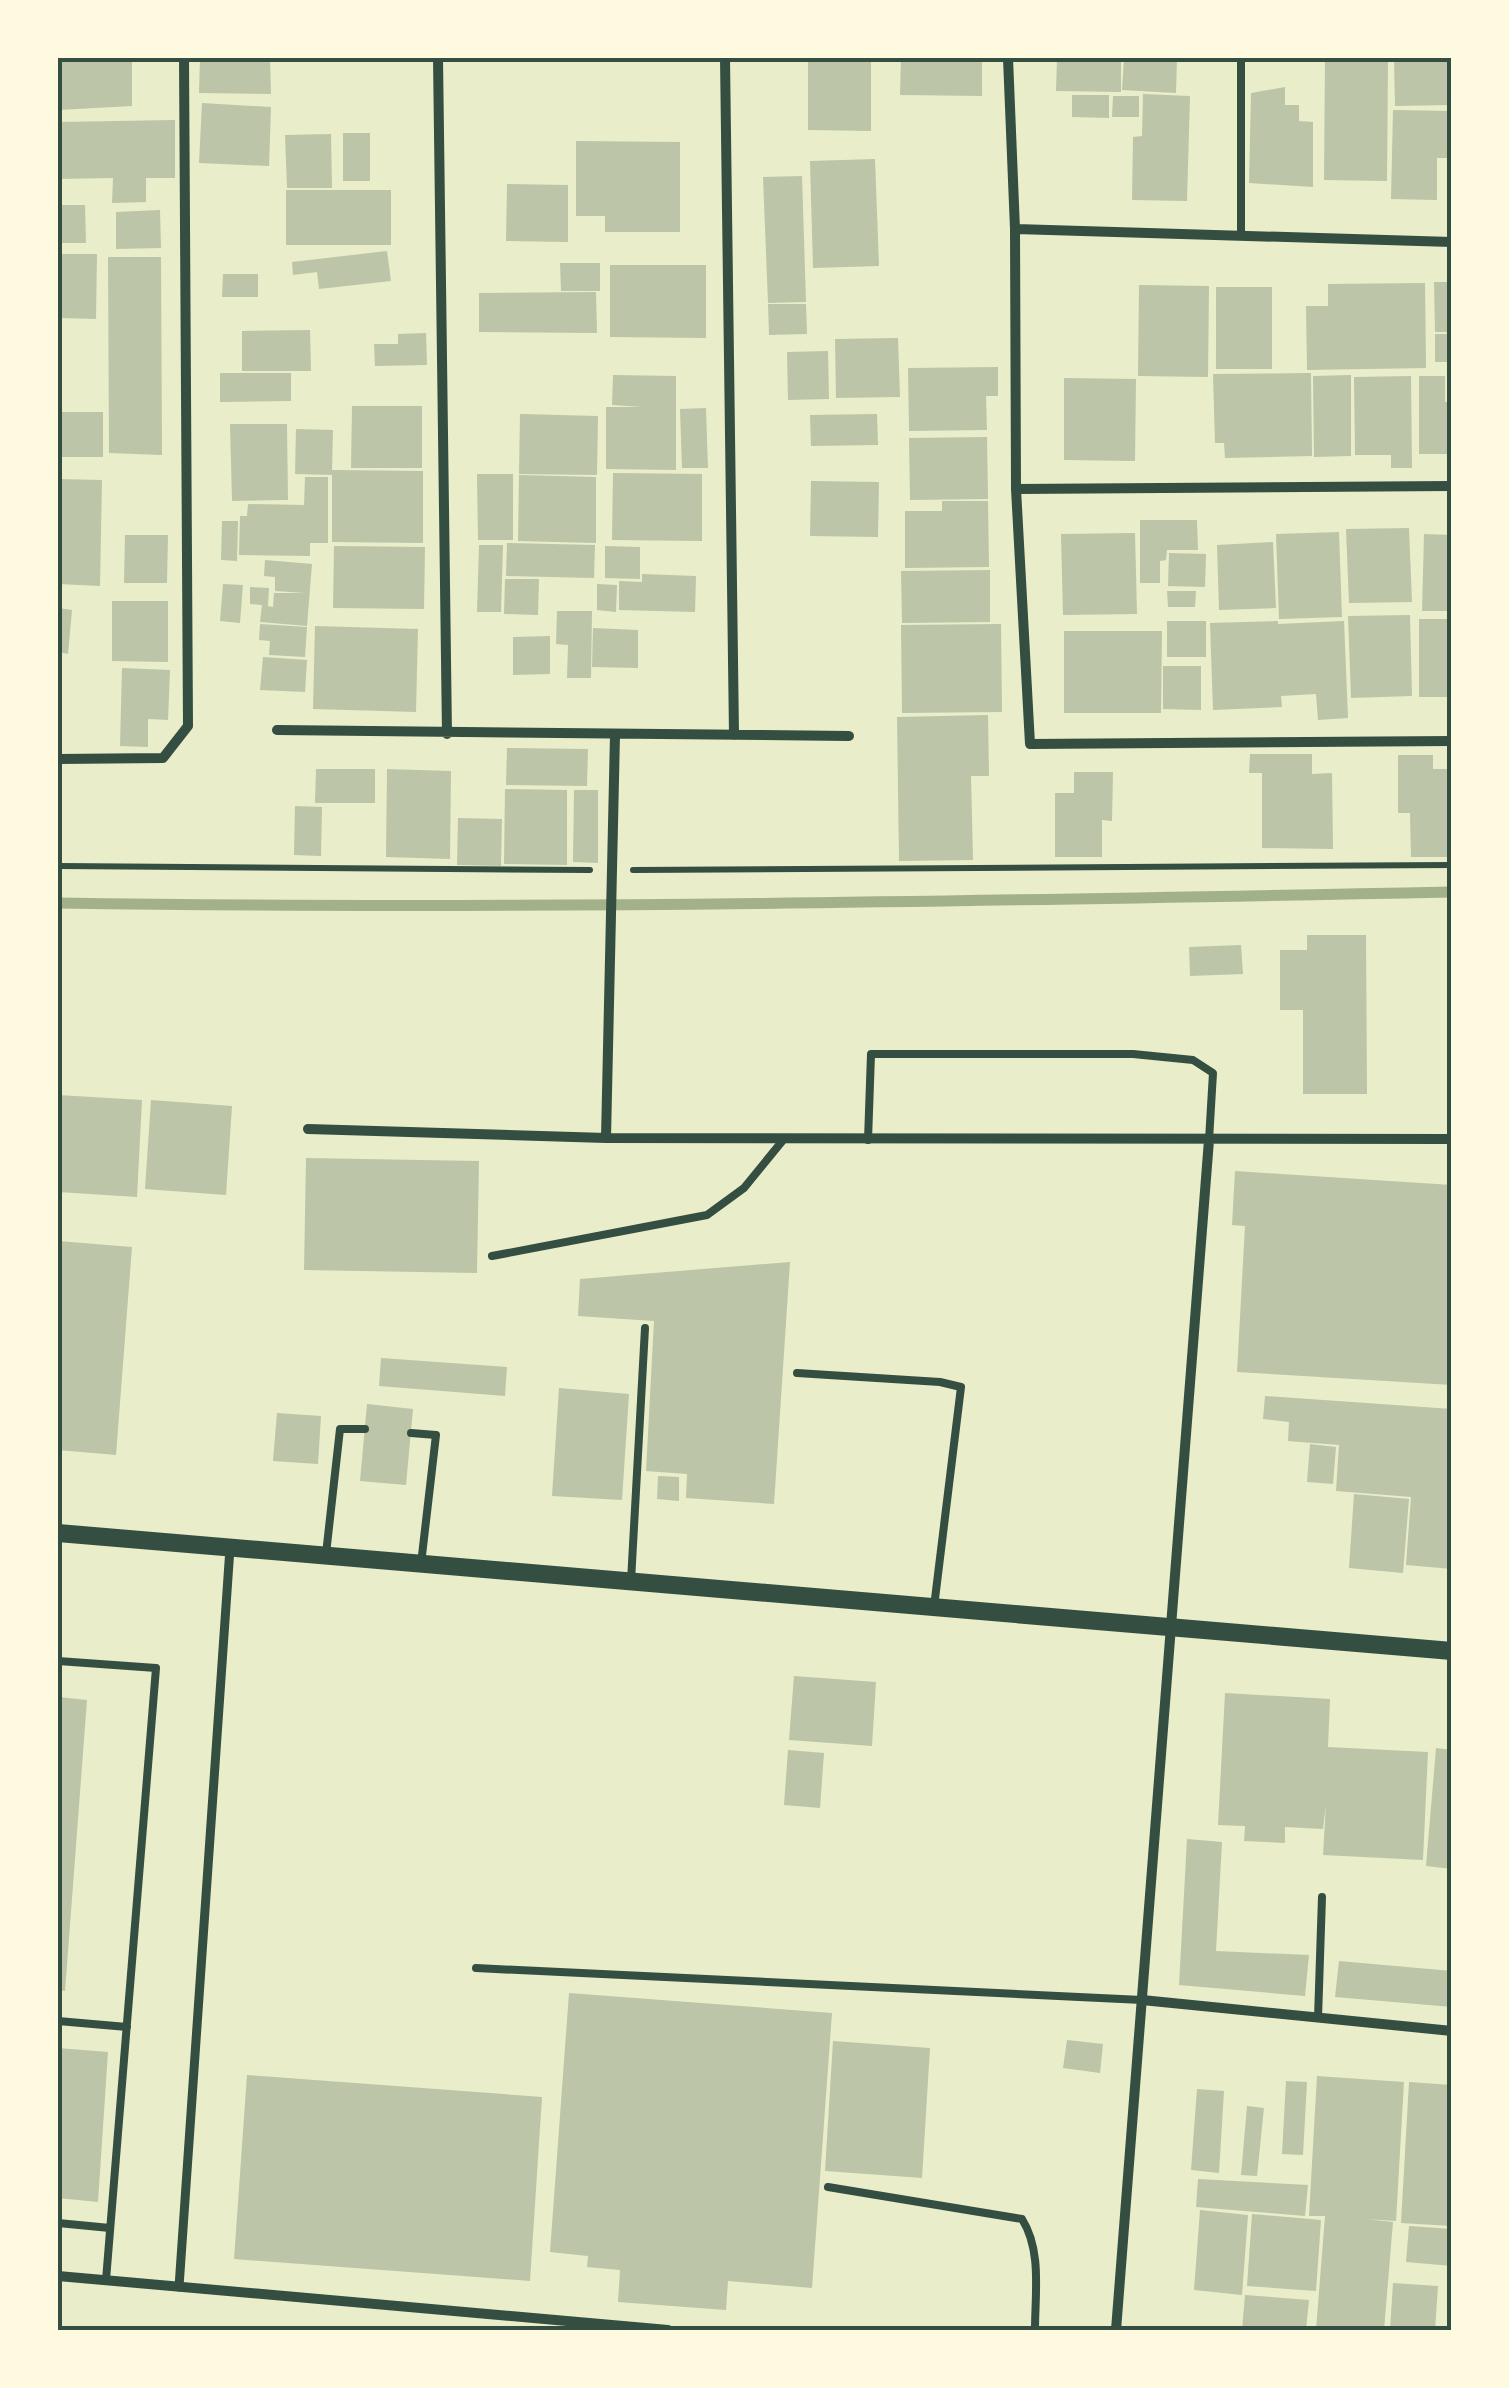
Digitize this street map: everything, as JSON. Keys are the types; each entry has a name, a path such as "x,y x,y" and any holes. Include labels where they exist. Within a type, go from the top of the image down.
{"street":[{"path":"58,759 163,758 188,726 184,58"},
{"path":"438,58 447,734"},
{"path":"724,58 734,735"},
{"path":"1008,58 1015,229 1016,490 1030,744 1452,741"},
{"path":"1015,229 1452,242"},
{"path":"1016,490 1452,486"},
{"path":"276,730 850,736"},
{"path":"606,1138 615,736"},
{"path":"308,1129 606,1138 1452,1140"},
{"path":"1116,2330 1209,1140"},
{"path":"58,1533 1452,1651"},
{"path":"178,2287 230,1548"},
{"path":"1142,2000 1452,2030"},
{"path":"58,2276 668,2330"}],"lane":[{"path":"1241,58 1241,235"},
{"path":"868,1140 871,1054 1134,1054 1193,1060 1213,1073 1209,1140"},
{"path":"492,1256 708,1214 744,1188 784,1139"},
{"path":"632,1581 646,1328"},
{"path":"797,1373 940,1382 962,1387 934,1607"},
{"path":"326,1556 340,1429 365,1429"},
{"path":"411,1433 436,1434 421,1564"},
{"path":"58,1660 156,1668 106,2280"},
{"path":"1318,2018 1322,1897"},
{"path":"476,1968 1142,2000"},
{"path":"58,2021 126,2027"},
{"path":"828,2188 1022,2218 1031,2232 1035,2250 1035,2330"},
{"path":"58,2223 110,2228"}],"path":[{"path":"58,866 611,870 1452,865"}],"building":[{"path":"58,58 132,58 132,106 58,110"},
{"path":"200,58 270,58 271,94 199,93"},
{"path":"901,58 982,58 982,96 900,95"},
{"path":"1057,58 1121,58 1121,92 1056,91"},
{"path":"1124,58 1177,58 1176,93 1122,90"},
{"path":"1394,58 1452,58 1452,105 1395,106"},
{"path":"808,59 871,60 871,131 808,130"},
{"path":"1325,59 1388,60 1387,181 1324,180"},
{"path":"1285,87 1285,105 1299,105 1299,121 1313,122 1313,187 1249,183 1251,93"},
{"path":"1143,94 1190,96 1187,201 1132,200 1133,137 1142,136"},
{"path":"1072,95 1109,95 1109,118 1072,117"},
{"path":"1113,96 1139,96 1139,117 1112,117"},
{"path":"202,103 271,107 269,166 199,163"},
{"path":"1393,110 1452,111 1452,158 1437,158 1437,200 1391,199"},
{"path":"175,120 175,178 146,178 146,202 112,203 113,178 58,179 58,122"},
{"path":"343,133 370,133 370,181 343,181"},
{"path":"331,134 332,188 287,188 285,135"},
{"path":"576,141 680,142 680,232 605,232 605,216 576,216"},
{"path":"875,159 879,266 813,268 810,161"},
{"path":"802,176 806,302 768,303 763,177"},
{"path":"507,184 568,185 568,242 506,241"},
{"path":"286,190 391,190 391,245 286,245"},
{"path":"58,205 85,205 86,243 58,243"},
{"path":"160,210 161,248 116,249 116,212"},
{"path":"387,251 391,281 319,289 317,272 293,275 292,262"},
{"path":"58,254 97,254 96,319 58,318"},
{"path":"108,257 161,257 162,455 109,453"},
{"path":"560,263 600,263 600,291 561,291"},
{"path":"610,265 706,265 706,338 610,337"},
{"path":"223,274 258,274 258,297 222,297"},
{"path":"1434,282 1452,282 1452,332 1435,332"},
{"path":"1425,283 1426,368 1307,370 1306,306 1328,306 1328,284"},
{"path":"1139,285 1209,286 1208,377 1138,376"},
{"path":"1216,287 1272,287 1272,369 1216,369"},
{"path":"596,292 597,333 479,332 479,293"},
{"path":"768,304 806,304 807,334 769,335"},
{"path":"310,330 311,371 242,371 242,331"},
{"path":"426,333 427,365 375,366 374,344 398,344 398,334"},
{"path":"1435,334 1452,334 1452,362 1435,362"},
{"path":"898,338 900,397 836,398 835,339"},
{"path":"828,351 829,399 788,400 787,352"},
{"path":"998,367 998,396 986,396 987,430 909,431 908,368"},
{"path":"220,373 291,373 291,401 220,402"},
{"path":"1311,373 1312,456 1225,458 1224,443 1215,443 1213,374"},
{"path":"613,375 676,376 676,470 606,469 606,407 642,407 612,405"},
{"path":"1351,375 1351,456 1314,457 1313,376"},
{"path":"1411,376 1412,468 1391,468 1391,455 1355,455 1354,377"},
{"path":"1419,376 1445,376 1445,402 1452,402 1452,454 1419,454"},
{"path":"1064,378 1136,379 1135,461 1064,460"},
{"path":"352,406 422,406 422,468 351,468"},
{"path":"706,408 708,468 682,468 680,409"},
{"path":"58,412 103,412 103,457 58,457"},
{"path":"520,414 598,416 597,475 519,474"},
{"path":"877,414 878,445 811,446 810,415"},
{"path":"230,424 287,424 288,500 232,501"},
{"path":"296,429 333,430 332,470 423,471 423,543 332,542 332,475 295,474"},
{"path":"987,437 988,499 910,500 909,438"},
{"path":"613,473 702,474 702,541 612,540"},
{"path":"477,474 513,474 513,540 478,540"},
{"path":"519,475 596,477 596,543 518,541"},
{"path":"305,477 328,477 328,543 310,543 310,556 239,555 240,516 247,516 248,504 304,505"},
{"path":"58,479 102,480 100,586 58,584"},
{"path":"811,481 879,482 878,537 810,536"},
{"path":"942,501 988,501 989,567 905,568 905,511 942,511"},
{"path":"1140,520 1197,520 1198,550 1167,550 1166,560 1160,561 1160,583 1140,583"},
{"path":"222,521 238,521 237,561 221,560"},
{"path":"1409,528 1412,602 1349,603 1346,529"},
{"path":"1339,532 1342,617 1279,619 1276,534"},
{"path":"1135,533 1137,614 1063,615 1061,534"},
{"path":"1424,534 1452,535 1452,611 1422,611"},
{"path":"125,535 168,535 167,583 124,583"},
{"path":"1273,542 1276,608 1219,610 1217,545"},
{"path":"507,543 595,545 594,578 506,576"},
{"path":"479,545 503,545 501,612 477,612"},
{"path":"334,546 425,547 424,609 333,608"},
{"path":"605,546 640,547 640,579 605,578"},
{"path":"1169,553 1206,554 1205,587 1168,586"},
{"path":"265,560 312,564 307,626 260,622 262,605 250,604 250,587 269,588 268,606 273,607 274,593 305,593 275,591 275,577 264,576"},
{"path":"990,570 990,622 902,623 901,571"},
{"path":"642,574 696,576 695,612 619,610 619,581 642,582"},
{"path":"505,579 539,579 538,615 504,614"},
{"path":"223,584 243,585 240,623 220,621"},
{"path":"597,584 617,585 616,612 597,610"},
{"path":"1167,591 1196,591 1195,607 1168,607"},
{"path":"112,601 168,601 168,662 112,661"},
{"path":"58,608 72,610 68,654 58,652"},
{"path":"557,611 592,611 591,678 567,678 568,645 556,644"},
{"path":"1410,615 1412,696 1351,698 1348,616"},
{"path":"1419,619 1452,619 1452,697 1419,697"},
{"path":"1167,621 1206,621 1206,657 1167,657"},
{"path":"1344,621 1348,718 1318,720 1316,694 1281,696 1282,707 1213,710 1210,623"},
{"path":"260,624 307,627 305,657 269,655 270,641 259,640"},
{"path":"1001,624 1002,712 902,713 901,625"},
{"path":"315,626 418,629 416,712 313,709"},
{"path":"593,628 638,630 638,668 592,667"},
{"path":"1064,631 1162,631 1161,713 1064,713"},
{"path":"550,636 550,674 513,675 513,637"},
{"path":"263,657 307,660 305,692 260,690"},
{"path":"1163,666 1201,666 1201,710 1163,709"},
{"path":"122,668 170,670 168,720 148,719 148,747 120,746"},
{"path":"988,715 989,776 971,776 973,860 899,861 897,717"},
{"path":"507,748 588,749 587,786 506,785"},
{"path":"1250,754 1312,754 1312,774 1332,773 1333,849 1262,848 1262,773 1249,773"},
{"path":"1398,755 1433,755 1433,769 1452,769 1452,857 1411,857 1410,813 1398,813"},
{"path":"316,769 375,769 375,803 315,803"},
{"path":"387,769 451,771 450,859 386,857"},
{"path":"1074,772 1113,772 1112,821 1102,820 1102,857 1055,857 1055,793 1074,793"},
{"path":"505,789 567,790 567,865 504,864"},
{"path":"574,790 598,790 598,863 573,862"},
{"path":"295,806 322,807 321,856 294,855"},
{"path":"458,818 502,819 501,866 457,865"},
{"path":"1307,935 1366,935 1367,1094 1303,1094 1303,1010 1280,1010 1280,950 1307,950"},
{"path":"1241,945 1243,974 1190,976 1189,947"},
{"path":"58,1095 142,1100 137,1197 58,1192"},
{"path":"151,1100 232,1106 226,1195 145,1189"},
{"path":"306,1158 479,1161 477,1273 304,1270"},
{"path":"1235,1171 1452,1185 1452,1385 1237,1372 1245,1226 1232,1225"},
{"path":"58,1241 132,1247 116,1455 58,1450"},
{"path":"790,1262 774,1504 686,1498 687,1474 646,1471 654,1321 578,1316 580,1279"},
{"path":"381,1358 507,1367 505,1396 379,1386"},
{"path":"559,1388 629,1394 622,1500 552,1496"},
{"path":"1265,1396 1452,1409 1452,1569 1406,1565 1411,1497 1336,1491 1339,1445 1288,1441 1289,1422 1263,1419"},
{"path":"367,1404 413,1409 406,1485 360,1481"},
{"path":"277,1413 321,1416 318,1464 273,1461"},
{"path":"1310,1444 1336,1447 1333,1484 1307,1482"},
{"path":"658,1476 679,1477 679,1501 657,1499"},
{"path":"1354,1494 1409,1499 1403,1573 1349,1568"},
{"path":"794,1676 876,1682 872,1746 789,1740"},
{"path":"1225,1693 1330,1699 1328,1747 1428,1752 1423,1860 1323,1855 1326,1804 1323,1829 1285,1827 1285,1843 1244,1841 1245,1826 1218,1825"},
{"path":"58,1697 87,1700 65,1991 58,1990"},
{"path":"1436,1748 1452,1750 1452,1869 1426,1866"},
{"path":"788,1750 824,1753 820,1808 784,1805"},
{"path":"1187,1839 1222,1842 1216,1951 1309,1955 1305,1996 1179,1985"},
{"path":"1339,1961 1452,1971 1452,2007 1335,1997"},
{"path":"569,1993 832,2013 812,2288 728,2281 726,2310 618,2302 620,2270 587,2267 588,2256 550,2252"},
{"path":"1067,2040 1103,2044 1100,2073 1063,2068"},
{"path":"833,2041 930,2048 922,2178 825,2171"},
{"path":"58,2048 108,2052 98,2202 58,2198"},
{"path":"247,2075 542,2097 530,2281 234,2259"},
{"path":"1317,2076 1404,2082 1396,2221 1366,2219 1393,2222 1384,2330 1316,2330 1325,2216 1309,2216"},
{"path":"1286,2081 1307,2082 1303,2155 1282,2154"},
{"path":"1409,2082 1452,2085 1452,2226 1401,2223"},
{"path":"1197,2089 1224,2091 1219,2173 1191,2170"},
{"path":"1247,2106 1264,2108 1257,2176 1241,2175"},
{"path":"1198,2179 1308,2185 1305,2216 1196,2207"},
{"path":"1200,2210 1248,2215 1242,2295 1194,2290"},
{"path":"1252,2214 1321,2220 1316,2291 1247,2286"},
{"path":"1409,2226 1452,2229 1452,2266 1406,2262"},
{"path":"1393,2283 1438,2286 1435,2330 1390,2330"},
{"path":"1245,2295 1309,2300 1306,2330 1242,2330"}],"waterway":[{"path":"58,903 580,905 1452,892"}]}
